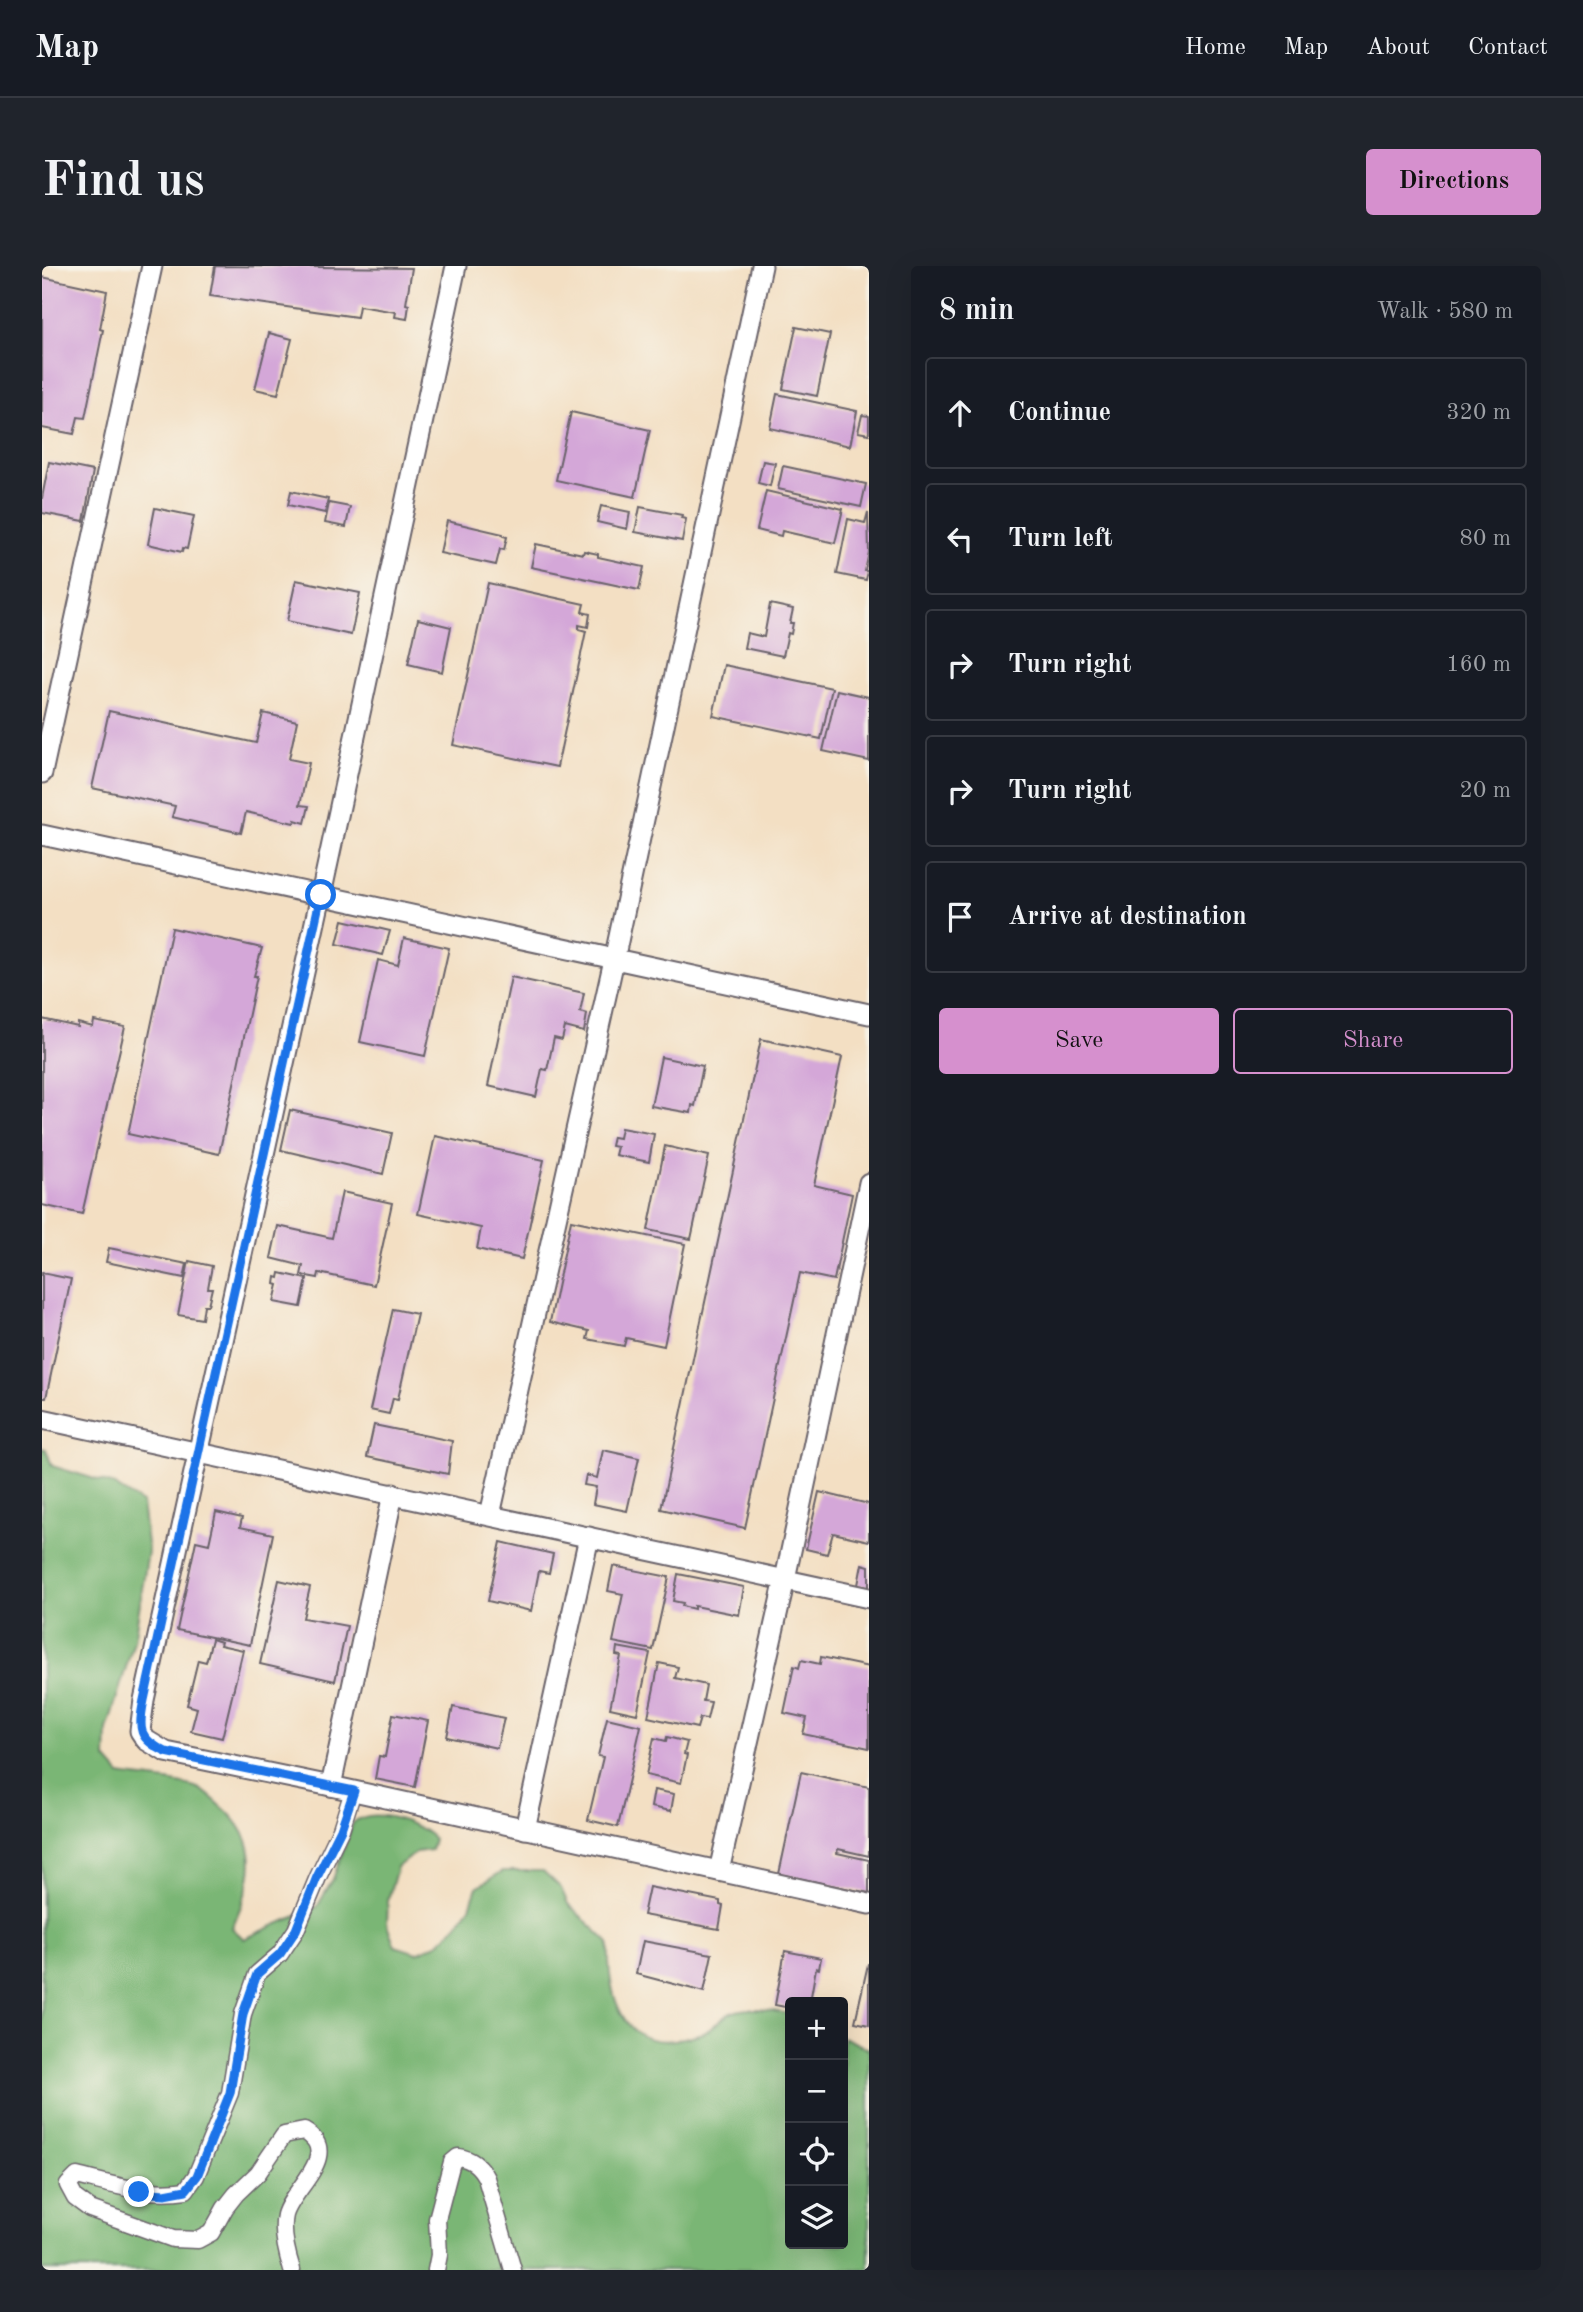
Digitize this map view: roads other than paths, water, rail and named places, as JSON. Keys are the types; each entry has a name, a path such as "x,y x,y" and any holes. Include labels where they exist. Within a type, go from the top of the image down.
{"street":[{"path":"42,773 152,266"},
{"path":"456,266 144,1700 141,1731 146,1740 166,1752 869,1904"},
{"path":"490,1514 614,960 762,266"},
{"path":"42,835 869,1014"},
{"path":"719,1871 785,1579 869,1182"},
{"path":"42,1419 869,1598"},
{"path":"331,1786 393,1494"},
{"path":"524,1829 589,1537"},
{"path":"292,2270 285,2217 291,2199 316,2167 318,2160 315,2142 304,2131 284,2135 258,2173 225,2208 211,2233 198,2240 173,2239 90,2209 75,2197 68,2185 77,2176 139,2192 165,2194 186,2190 197,2176 230,2093 243,2014 257,1974 280,1954 296,1930 317,1877 341,1829 354,1791"},
{"path":"436,2270 439,2255 437,2219 452,2162 458,2157 466,2158 480,2167 486,2178 513,2270"}]}
